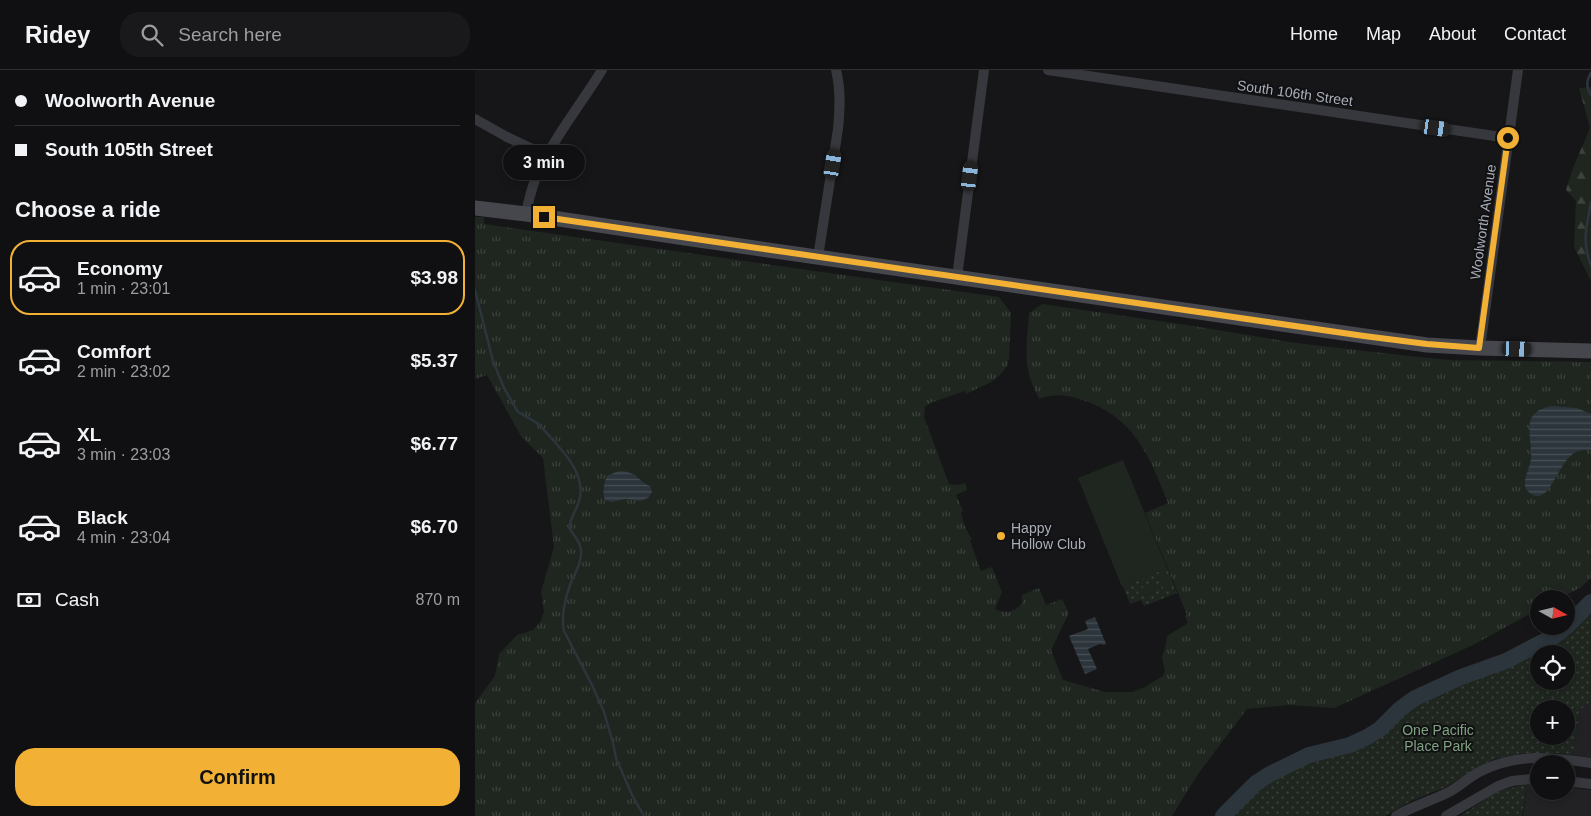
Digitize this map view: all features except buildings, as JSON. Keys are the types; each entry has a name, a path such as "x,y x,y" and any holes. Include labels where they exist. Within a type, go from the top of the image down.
{"street":[{"path":"526,214 535,182 547,156 602,70"},
{"path":"818,257 838,129 840,94 837,70"},
{"path":"957,277 984,70"},
{"name":"South 106th Street","path":"1048,70 1508,138"},
{"name":"Woolworth Avenue","path":"1479,348 1517,70"},
{"path":"475,118 507,138 547,156"},
{"path":"475,208 1364,336 1479,348 1591,351"},
{"path":"1396,816 1449,792 1479,772 1509,761 1542,757 1591,763"},
{"path":"1446,816 1498,786 1512,781 1530,779"},
{"path":"1575,782 1591,784"}],"shaded area":[{"path":"1552,406 1577,408 1591,414 1591,450 1578,451 1570,456 1546,491 1536,496 1532,495 1525,486 1525,479 1531,459 1529,426 1535,414 1541,409"},
{"path":"622,471 632,473 650,486 652,492 648,498 640,501 626,499 611,502 605,500 604,488 607,476"},
{"path":"1095,617 1106,644 1100,644 1088,649 1097,669 1085,674 1069,636 1088,629 1085,621"},
{"path":"1591,701 1591,758 1573,755 1580,710"},
{"path":"1527,784 1530,784 1530,800 1575,800 1575,788 1591,790 1591,816 1523,816"}],"green space":[{"path":"1591,87 1591,281 1574,247 1576,201 1566,190 1590,128 1579,88"},
{"name":"Happy Hollow Club","path":"475,217 484,217 484,224 999,297 1011,313 1007,366 991,382 966,394 965,391 930,403 925,407 924,417 949,484 965,483 967,490 956,495 963,511 961,512 966,530 972,539 970,541 981,571 992,567 1002,592 995,609 1003,611 1013,610 1022,603 1022,595 1039,588 1046,605 1062,599 1069,613 1051,650 1063,680 1105,692 1132,692 1163,676 1165,671 1162,658 1167,636 1188,623 1185,616 1187,615 1145,513 1168,503 1146,453 1127,427 1114,416 1099,406 1080,399 1054,395 1039,399 1030,377 1027,362 1026,345 1029,313 1042,304 1296,343 1450,360 1591,362 1591,578 1575,590 1530,590 1530,614 1473,645 1334,708 1289,705 1247,709 1198,774 1172,816 475,816 475,703 495,676 499,654 517,635 533,630 540,622 544,612 541,592 554,547 543,458 521,436 487,375 475,379"},
{"path":"1123,460 1167,568 1122,587 1078,478"},
{"path":"1167,568 1177,593 1144,606 1141,600 1130,604 1123,586"},
{"path":"1166,573 1172,588 1167,590 1160,584 1161,577"},
{"path":"1153,583 1156,591 1140,597 1137,590"},
{"name":"One Pacific Place Park","path":"1591,602 1591,701 1580,710 1575,742 1575,700 1530,700 1530,745 1575,745 1573,755 1524,753 1495,759 1446,787 1411,801 1385,816 1223,816 1256,783 1270,774 1309,755 1350,745 1367,737 1380,729 1400,709 1415,698 1461,677 1506,661 1530,649 1530,690 1575,690 1575,645 1537,645 1556,635 1575,635 1575,618"},
{"path":"1527,784 1522,816 1460,816 1498,791"}],"waterway":[{"path":"1591,73 1587,84 1591,95"},
{"path":"1591,202 1586,240 1586,248 1591,265"},
{"path":"475,290 493,361 504,388 518,412 537,423 543,429 569,460 579,478 581,487 580,497 569,527 580,544 581,555 565,602 563,614 564,631 604,712 616,758 632,795 644,816"},
{"path":"1223,816 1256,783 1270,774 1309,755 1350,745 1367,737 1380,729 1400,709 1415,698 1461,677 1506,661 1556,635 1591,602"}],"place":[{"name":"Happy Hollow Club","path":"1001,536"}],"route":[{"path":"544,217 1364,336 1479,348 1508,138"}]}
